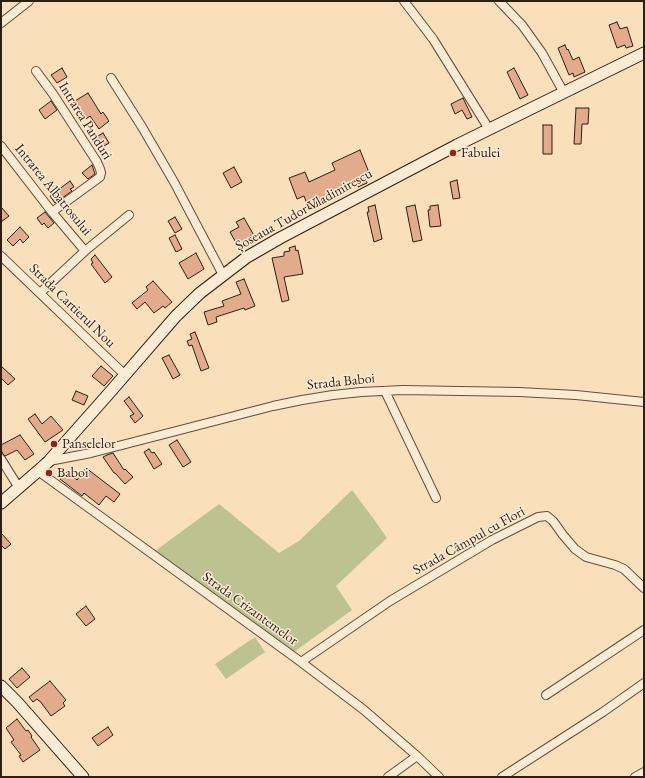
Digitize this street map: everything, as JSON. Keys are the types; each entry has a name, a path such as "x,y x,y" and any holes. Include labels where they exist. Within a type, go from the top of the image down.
{"main road":[{"name":"Șoseaua Tudor Vladimirescu","path":"1,503 48,461 176,316 200,293 247,257 280,238 489,129 644,53"},
{"path":"1,686 18,702 83,777"}],"street":[{"path":"1,23 29,1"},
{"path":"404,1 433,39 489,129"},
{"path":"499,1 522,25 542,53 564,93"},
{"name":"Intrarea Panduri","path":"36,71 53,94 97,162 101,173 100,177 52,212"},
{"path":"111,78 174,182 223,275"},
{"name":"Intrarea Albatrosului","path":"1,146 52,212 85,251"},
{"path":"40,293 85,251 129,215"},
{"name":"Strada Cartierul Nou","path":"1,256 125,375"},
{"path":"385,391 436,498"},
{"name":"Strada Baboi","path":"48,461 91,453 294,402 334,395 385,391 555,393 644,402"},
{"path":"1,459 19,488"},
{"name":"Strada Crizantemelor","path":"38,471 301,662 364,710 439,777"},
{"name":"Strada Câmpul cu Flori","path":"301,662 397,597 492,540 538,517 547,516 553,521 575,549 586,557 624,569 644,588"},
{"path":"546,695 644,630"},
{"path":"502,777 603,712 644,683"},
{"path":"388,777 417,756"},
{"path":"635,777 644,772"}],"green space":[{"path":"352,490 387,538 336,586 352,610 294,652 155,551 219,504 279,553 299,541"},
{"path":"255,637 265,652 226,679 215,664"}],"building":[{"path":"617,22 620,29 627,27 633,46 626,48 625,45 617,48 609,25"},
{"path":"565,45 573,60 579,57 585,72 574,77 573,73 569,75 558,48"},
{"path":"62,68 67,77 57,83 51,75"},
{"path":"514,68 528,95 520,99 507,72"},
{"path":"88,93 101,114 103,112 109,121 99,129 90,116 86,119 75,101"},
{"path":"463,98 472,117 467,119 462,110 455,114 451,104"},
{"path":"51,101 57,110 45,119 39,110"},
{"path":"576,108 589,108 588,124 582,124 581,144 574,144"},
{"path":"543,125 552,125 552,154 543,154"},
{"path":"103,133 109,143 99,149 93,139"},
{"path":"360,150 370,175 365,177 367,183 358,187 357,184 343,189 316,202 318,206 309,209 304,196 297,199 289,178 305,172 309,182 335,170 332,163"},
{"path":"92,165 95,174 88,179 82,173"},
{"path":"234,167 242,182 231,188 223,173"},
{"path":"457,180 460,198 453,199 450,182"},
{"path":"70,181 74,187 70,189 72,191 55,203 50,196"},
{"path":"375,205 382,239 374,242 367,212 369,212 368,207"},
{"path":"415,205 422,240 413,242 406,207"},
{"path":"438,205 441,226 430,227 428,210 430,210 430,206"},
{"path":"1,207 9,216 1,222"},
{"path":"45,212 54,223 48,228 44,223 42,225 37,218"},
{"path":"175,217 182,229 175,233 168,221"},
{"path":"244,218 256,239 239,248 230,232 239,227 236,222"},
{"path":"20,227 29,237 23,243 20,239 13,246 7,240"},
{"path":"175,235 182,249 176,252 169,238"},
{"path":"295,246 296,251 298,250 303,274 284,277 289,300 282,302 272,258 284,256 284,252 290,251 289,248"},
{"path":"196,253 204,269 188,279 179,263"},
{"path":"95,255 112,277 105,283 91,264 93,263 91,259"},
{"path":"244,279 255,306 216,317 217,322 208,325 204,312 224,306 222,301 241,294 236,282"},
{"path":"153,281 172,302 165,308 163,306 154,313 145,302 137,309 132,303 148,290 146,287"},
{"path":"195,332 209,368 201,371 192,345 189,346 187,341 192,339 190,334"},
{"path":"169,355 180,375 173,379 162,358"},
{"path":"1,366 15,379 8,385 1,378"},
{"path":"101,366 113,376 104,386 92,376"},
{"path":"76,391 88,396 84,405 72,400"},
{"path":"129,397 143,416 135,423 130,416 134,414 124,401"},
{"path":"35,414 42,424 51,416 63,430 45,442 28,419"},
{"path":"20,435 34,454 25,460 17,450 5,456 1,450 1,445"},
{"path":"177,440 191,462 183,467 169,445"},
{"path":"149,449 152,453 154,452 162,464 154,469 144,452"},
{"path":"113,453 124,470 125,469 133,477 125,484 114,473 103,457"},
{"path":"86,468 120,494 114,502 106,496 99,505 84,493 82,496 60,479 67,471 77,480"},
{"path":"1,533 11,544 5,549 1,545"},
{"path":"86,606 95,619 86,626 76,614"},
{"path":"22,668 30,677 17,688 9,679"},
{"path":"50,681 66,700 63,703 65,706 51,716 40,701 37,699 33,702 29,697"},
{"path":"17,719 26,731 28,730 40,750 23,762 19,756 21,755 11,742 14,740 6,728"},
{"path":"108,727 113,735 98,746 92,738"}],"place":[{"name":"Fabulei","path":"453,153"},
{"name":"Panselelor","path":"54,444"},
{"name":"Baboi","path":"49,473"}]}
